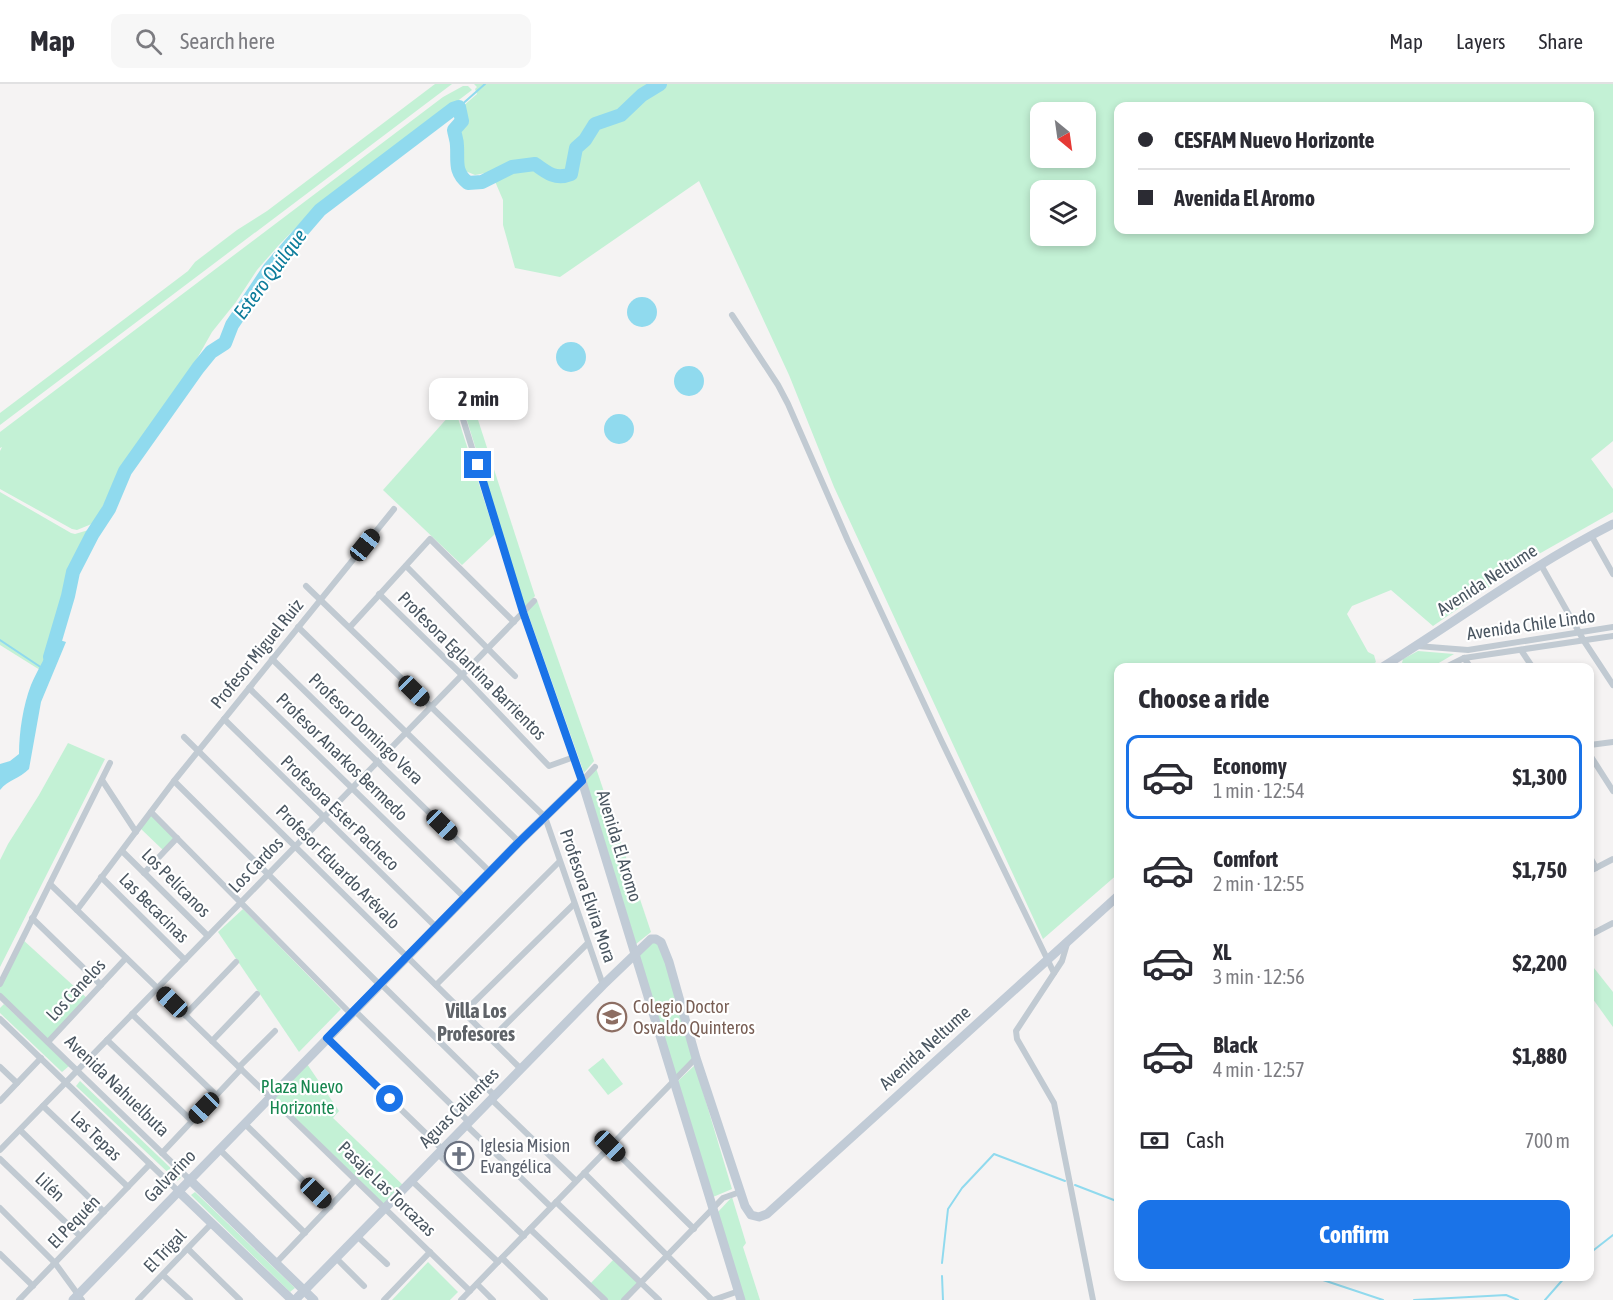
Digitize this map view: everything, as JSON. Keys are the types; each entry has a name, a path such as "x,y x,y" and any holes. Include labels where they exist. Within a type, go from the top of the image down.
{"street":[{"path":"732,315 788,404 848,541 941,740 1054,973"},
{"name":"Avenida El Aromo","path":"458,403 523,612 582,781 740,1295"},
{"name":"Profesor Miguel Ruiz","path":"77,910 174,781 394,509"},
{"name":"Avenida Neltume","path":"1389,663 1541,565 1613,524"},
{"path":"1591,535 1613,574"},
{"path":"350,627 430,539 514,622"},
{"path":"1541,565 1584,641 1613,685"},
{"path":"406,566 515,676"},
{"path":"306,586 545,817"},
{"name":"Profesora Eglantina Barrientos","path":"379,594 462,675 549,766 574,757"},
{"name":"Los Cardos","path":"0,1150 534,601"},
{"path":"298,627 519,842"},
{"name":"Avenida Chile Lindo","path":"1417,646 1468,650 1613,627"},
{"name":"Avenida Chile Lindo","path":"1454,663 1464,658 1613,636"},
{"path":"1521,650 1530,663"},
{"path":"1464,658 1468,663"},
{"name":"Profesor Domingo Vera","path":"272,659 490,872"},
{"name":"Profesor Anarkos Bermedo","path":"249,687 465,898"},
{"name":"Profesora Ester Pacheco","path":"224,719 436,927"},
{"name":"Profesor Eduardo Arévalo","path":"184,737 521,1069"},
{"path":"1594,744 1613,742"},
{"path":"1594,761 1613,791"},
{"path":"0,984 110,763"},
{"name":"Galvarino","path":"78,1298 189,1179 595,767"},
{"path":"102,780 136,832"},
{"path":"174,781 576,1181"},
{"path":"151,812 551,1207"},
{"name":"Profesora Elvira Mora","path":"545,817 603,985"},
{"path":"144,873 177,838"},
{"name":"Los Pelícanos","path":"122,850 208,936"},
{"path":"1594,868 1613,859"},
{"path":"436,985 559,862"},
{"name":"Las Becacinas","path":"102,877 185,960"},
{"name":"Pasaje Las Torcazas","path":"50,884 470,1291"},
{"name":"Avenida Neltume","path":"740,1192 751,1215 759,1217 767,1214 1114,900"},
{"path":"464,1012 574,904"},
{"path":"32,918 102,985"},
{"path":"1594,933 1613,923"},
{"name":"Aguas Calientes","path":"293,1300 648,941 656,939 662,945 696,1058"},
{"path":"491,1039 588,943"},
{"path":"1067,944 1062,961 1017,1032 1017,1039 1054,1102 1093,1300"},
{"name":"Los Canelos","path":"48,1042 126,958"},
{"path":"185,1015 236,962"},
{"path":"212,1041 257,994"},
{"name":"Avenida Nahuelbuta","path":"0,996 314,1300"},
{"path":"132,1014 216,1095"},
{"name":"Avenida Nahuelbuta","path":"0,1019 293,1300"},
{"path":"162,1153 274,1031"},
{"path":"327,1038 524,1236"},
{"path":"107,1040 192,1121"},
{"path":"0,1101 41,1058"},
{"path":"461,1300 696,1058 740,1192 723,1198 624,1300"},
{"path":"0,1067 17,1083"},
{"name":"Las Tepas","path":"43,1106 128,1188"},
{"path":"244,1123 330,1206"},
{"path":"20,1130 104,1212"},
{"path":"610,1146 694,1229"},
{"path":"219,1149 306,1233"},
{"name":"Lilén","path":"0,1159 80,1236"},
{"name":"El Pequén","path":"19,1300 150,1164"},
{"path":"584,1173 712,1300 740,1295"},
{"path":"276,1263 356,1180"},
{"path":"411,1180 545,1300"},
{"path":"556,1202 659,1300"},
{"path":"0,1208 55,1263 78,1298"},
{"name":"El Trigal","path":"139,1300 212,1223"},
{"path":"530,1229 605,1300"},
{"path":"357,1236 387,1264"},
{"path":"188,1249 240,1300"},
{"path":"384,1300 430,1252"},
{"path":"0,1254 33,1286"},
{"path":"336,1258 364,1286"},
{"path":"163,1275 190,1300"},
{"path":"477,1284 493,1300"}],"green space":[{"path":"435,84 452,84 0,425 0,413 188,271 195,262 237,230 267,211"},
{"path":"474,84 1613,84 1613,441 1591,459 1613,489 1613,512 1530,559 1433,626 1391,590 1352,606 1347,614 1368,652 1374,655 1375,663 1114,663 1114,877 1043,939 834,487 789,375 699,181 560,277 515,268 503,225 503,200 491,172 475,175 463,170 460,147 462,107 477,94 475,89 477,87"},
{"path":"463,86 468,86 472,90 310,213 257,270 236,302 212,332 182,385 148,430 122,470 94,523 77,530 72,529 0,489 0,451 2,447 0,448 0,432 443,97"},
{"path":"469,392 535,596 525,607 460,398"},
{"path":"456,412 495,534 462,565 383,490 450,415"},
{"path":"0,492 71,533 92,529 71,572 58,623 40,670 0,645"},
{"path":"537,600 594,761 584,773 527,611"},
{"path":"1418,651 1454,654 1439,663 1402,663 1403,659"},
{"path":"68,743 105,759 0,967 0,860"},
{"path":"596,768 651,932 636,944 586,781"},
{"path":"151,812 177,838 164,851 139,827"},
{"name":"Plaza Nuevo Horizonte","path":"243,909 341,1009 299,1052 218,932"},
{"path":"22,939 88,999 48,1042 0,996 0,984"},
{"path":"659,940 696,1058 674,1080 635,954 648,941"},
{"path":"1594,968 1613,992 1613,1027 1594,1001"},
{"path":"4,1004 69,1066 62,1072 0,1013 0,1008"},
{"path":"603,1058 623,1084 608,1095 588,1070"},
{"name":"Plaza Nuevo Horizonte","path":"305,1061 339,1111 333,1118 405,1187 384,1208 270,1097"},
{"path":"695,1065 732,1189 713,1197 678,1081"},
{"path":"80,1081 181,1178 177,1181 76,1086"},
{"path":"195,1192 295,1288 290,1292 191,1195"},
{"path":"732,1197 746,1243 743,1247 760,1300 745,1300 717,1213"},
{"path":"615,1258 641,1283 624,1300 605,1300 589,1285"},
{"path":"428,1262 458,1292 450,1300 392,1300"}],"water":[{"path":"642,297 653,301 657,312 653,323 642,327 631,323 627,312 631,301"},
{"path":"571,342 582,346 586,357 582,368 571,372 560,368 556,357 560,346"},
{"path":"689,366 700,370 704,381 700,392 689,396 678,392 674,381 678,370"},
{"path":"619,414 630,418 634,429 630,440 619,444 608,440 604,429 608,418"},
{"path":"53,638 66,642 41,702 29,769 0,790 0,764 10,761 19,754 22,719 28,693"}],"waterway":[{"path":"459,107 485,84"},
{"name":"Estero Quilque","path":"50,657 73,572 92,535 109,509 125,471 198,368 211,352 225,343 232,325 270,268 320,210 453,109 459,107 462,121 454,130 458,166 461,175 468,183 482,182 512,167 535,164 548,173 566,176 571,174 576,148 585,140 595,124 621,115 642,95 660,84"},
{"path":"0,640 42,668"},
{"path":"942,1263 948,1209 962,1188 994,1154 1065,1181"},
{"path":"1075,1185 1114,1200"},
{"path":"1594,1250 1613,1235"},
{"path":"942,1276 943,1300"},
{"path":"1326,1281 1383,1300"},
{"path":"1545,1300 1562,1281"},
{"path":"1414,1300 1506,1295 1518,1300"}],"place":[{"name":"Colegio Doctor Osvaldo Quinteros","path":"612,1017"},
{"name":"Iglesia Mision Evangélica","path":"459,1156"}],"district":[{"name":"Villa Los Profesores","path":"476,1022"}],"route":[{"path":"390,1099 327,1038 582,781 523,612 478,465"}]}
